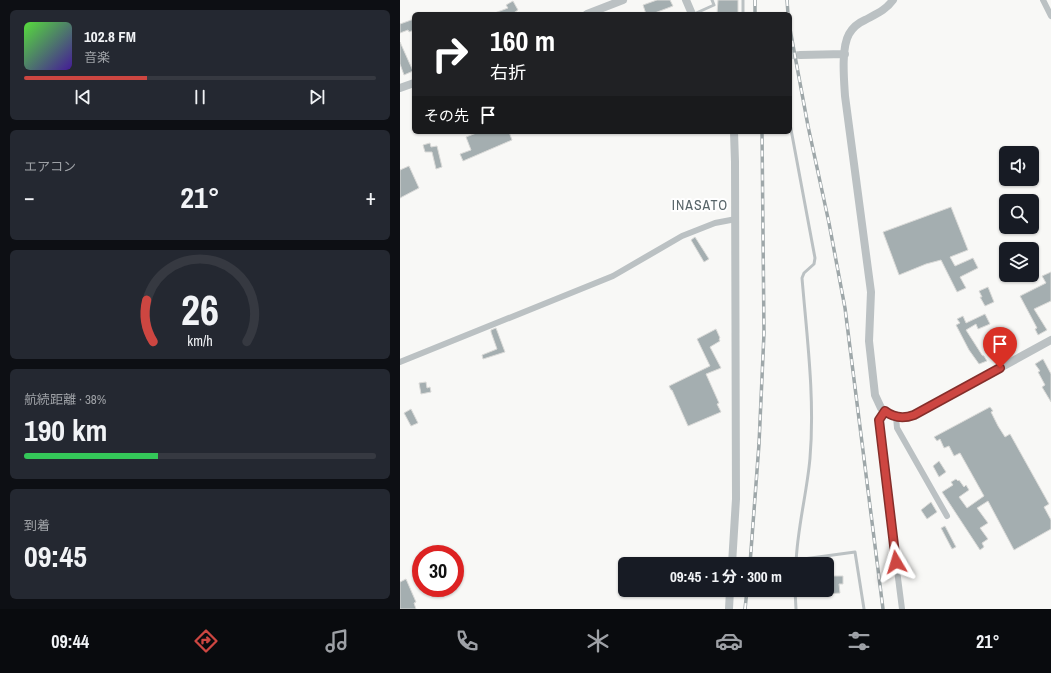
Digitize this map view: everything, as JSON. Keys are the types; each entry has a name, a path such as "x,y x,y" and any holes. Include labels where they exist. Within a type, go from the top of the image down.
{"street":[{"path":"592,12 623,0"},
{"path":"686,0 692,12"},
{"path":"893,0 881,12 855,25 848,34 845,42 845,96 871,292 869,351 875,395 878,403 890,415 905,418 914,415 1051,340"},
{"path":"1043,0 1051,16"},
{"path":"800,55 845,54"},
{"path":"400,88 412,84"},
{"path":"732,557 736,499 736,219 734,134"},
{"path":"400,362 613,276 682,236 715,223 736,219"},
{"path":"885,411 879,420 880,437 902,609"},
{"path":"896,417 897,428 947,516"},
{"path":"729,609 730,597"}],"lane":[{"path":"698,12 714,5 712,0"},
{"path":"743,0 743,12"},
{"path":"792,134 814,258 814,264 804,273 802,278 810,377 811,413 810,458 797,557"},
{"path":"826,557 855,552 864,609"},
{"path":"795,597 796,609"}],"building":[{"path":"657,0 670,0 673,6 657,12 645,12 643,5"},
{"path":"718,0 738,0 738,12 717,12"},
{"path":"513,1 518,10 515,12 497,12 508,8 506,5"},
{"path":"412,20 412,31 409,32 408,30 400,33 400,24"},
{"path":"400,42 412,71 404,75 400,64"},
{"path":"474,134 510,134 512,140 463,161 460,154 471,150 466,137"},
{"path":"430,143 431,147 437,146 442,167 436,169 432,152 425,152 423,145"},
{"path":"409,166 419,188 400,198 400,170"},
{"path":"951,207 968,250 950,257 955,266 973,258 978,268 960,277 966,288 957,292 941,260 926,264 899,275 883,232"},
{"path":"695,237 709,259 704,262 691,240"},
{"path":"1051,272 1051,301 1034,309 1047,330 1038,335 1035,329 1037,328 1020,296 1046,283 1042,276"},
{"path":"988,287 994,302 985,306 980,297 982,297 979,291"},
{"path":"985,314 990,324 978,329 976,324 966,330 987,361 979,364 969,350 956,325 960,323 957,319 963,316 966,323"},
{"path":"496,328 505,352 483,359 482,355 497,349 491,332 491,330"},
{"path":"716,329 720,341 710,347 721,368 706,374 719,403 717,404 721,412 688,426 669,386 710,366 697,339"},
{"path":"1043,359 1051,374 1051,402 1042,387 1045,385 1038,372 1040,371 1035,364"},
{"path":"426,382 427,388 430,387 431,392 421,394 419,383"},
{"path":"990,407 993,411 991,412 998,426 1005,437 1010,434 1049,504 1044,507 1051,520 1051,529 1014,550 988,501 977,508 988,523 980,528 988,539 982,543 984,547 980,550 942,492 953,485 951,482 956,479 958,481 959,480 964,487 966,485 969,490 959,497 967,508 984,496 960,453 954,456 949,446 944,448 940,439 937,441 934,437"},
{"path":"411,409 418,423 411,426 404,413"},
{"path":"939,461 946,472 939,477 933,466"},
{"path":"931,502 937,512 927,519 921,510"},
{"path":"945,526 956,547 952,549 941,528"},
{"path":"834,576 843,576 843,584 839,584 840,593 834,593"},
{"path":"406,579 412,593 412,597 414,597 416,602 414,603 416,609 400,609 400,582"}],"tunnel":[{"path":"792,55 800,55"}],"railway":[{"path":"755,0 755,12"},
{"path":"787,0 788,12"},
{"path":"792,40 845,308 883,609"},
{"path":"751,557 759,444 764,333 762,134"},
{"path":"745,609 746,597"}],"district":[{"name":"INASATO","path":"700,205"}],"route":[{"path":"896,562 879,420 885,411 896,417 905,418 914,415 1000,368"}]}
